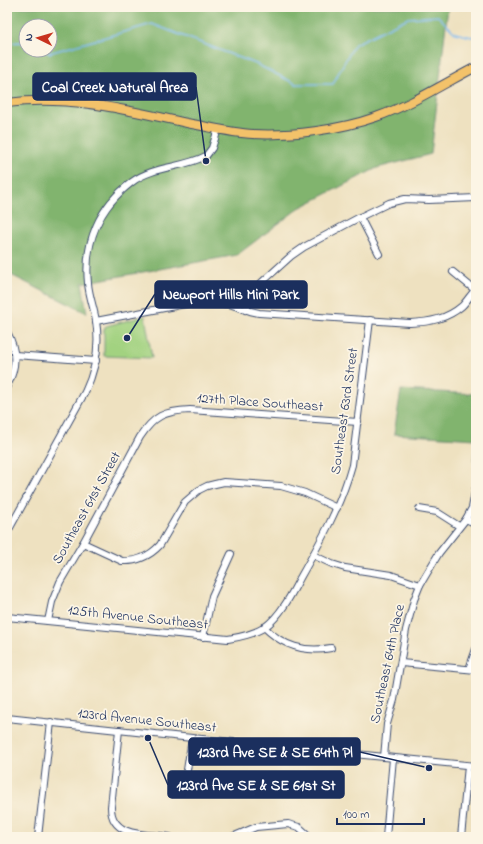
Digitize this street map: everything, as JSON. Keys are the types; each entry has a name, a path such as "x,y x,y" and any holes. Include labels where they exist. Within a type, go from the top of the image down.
{"main road":[{"path":"7,103 39,101 84,103 108,106 218,129 252,134 313,131 375,117 396,109 476,67"}],"street":[{"path":"7,534 91,379 98,346 96,320 88,282 88,260 93,233 101,215 107,206 125,188 142,176 206,156 212,148 218,129"},
{"path":"245,310 260,284 291,256 304,247 360,217 389,203 404,199 430,200 476,198"},
{"path":"360,217 379,254"},
{"path":"96,320 201,300 229,304 259,313 421,323 441,319 456,311 476,289 453,272"},
{"name":"Southeast 63rd Street","path":"264,627 275,617 287,602 313,555 337,508 352,465 370,320"},
{"path":"7,332 15,355 12,373 7,386"},
{"path":"15,355 96,361"},
{"name":"127th Place Southeast","path":"160,415 176,411 190,410 358,422"},
{"name":"Southeast 61st Street","path":"48,621 55,592 140,437 150,424 160,415"},
{"path":"83,543 122,561 140,558 156,550 185,502 199,490 207,486 224,482 281,486 305,493 337,508"},
{"path":"476,487 472,508 466,519 476,524"},
{"path":"418,509 437,512 459,526"},
{"name":"Southeast 64th Place","path":"384,757 387,724 394,700 409,617 420,585 439,553 466,519"},
{"path":"203,637 212,596 231,554"},
{"path":"313,555 345,568 391,575 420,585"},
{"name":"125th Avenue Southeast","path":"7,617 228,639 254,633 264,627"},
{"path":"264,627 277,639 299,648 312,651 331,648"},
{"path":"401,663 473,670 476,649"},
{"name":"123rd Avenue Southeast","path":"7,718 476,766"},
{"path":"38,837 51,722"},
{"path":"119,730 111,807 111,814 114,823 127,832 170,837"},
{"path":"187,770 192,738"},
{"path":"386,837 393,758"},
{"path":"461,837 468,766"},
{"path":"232,837 256,827 288,824 299,827 308,835"}],"green space":[{"path":"7,7 448,7 431,154 377,168 299,208 237,255 82,283 87,313 7,273"},
{"path":"145,316 152,358 104,356 104,330 106,326"},
{"path":"401,390 476,394 476,439 394,434"},
{"path":"476,439 476,461 473,461"}],"waterway":[{"path":"58,50 152,24 256,64 296,84 333,84 355,44 408,18 438,16 455,33 472,37 476,35"},
{"path":"7,43 18,42"}],"place":[{"name":"Coal Creek Natural Area","path":"206,161"},
{"name":"Newport Hills Mini Park","path":"127,338"},
{"name":"123rd Ave SE & SE 61st St","path":"148,738"},
{"name":"123rd Ave SE & SE 64th Pl","path":"429,768"}]}
